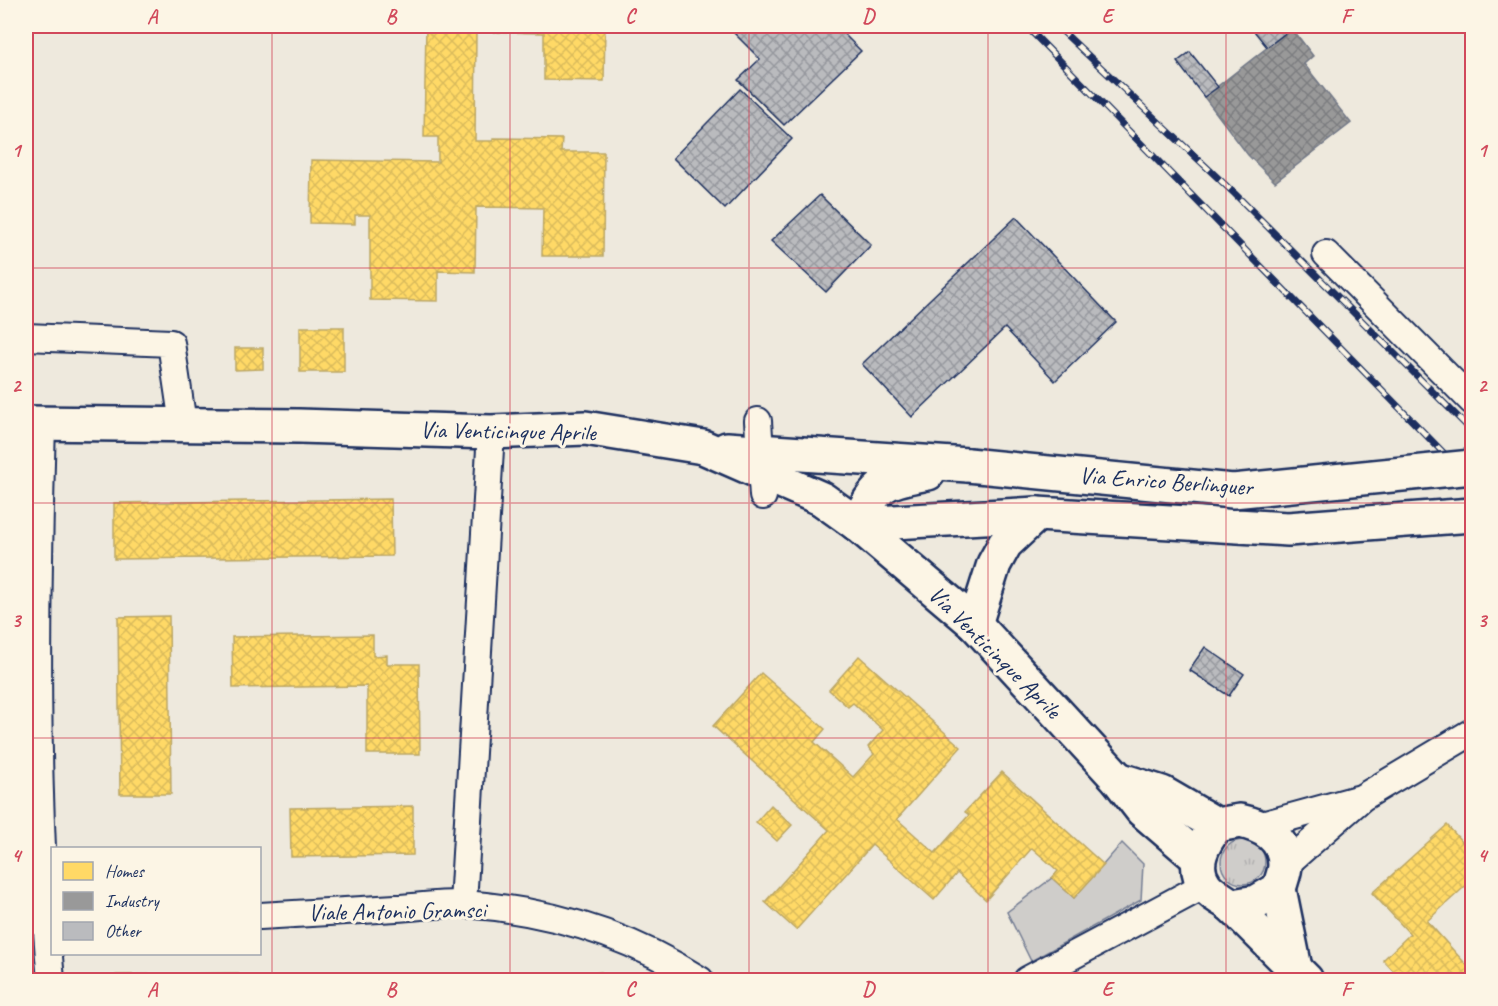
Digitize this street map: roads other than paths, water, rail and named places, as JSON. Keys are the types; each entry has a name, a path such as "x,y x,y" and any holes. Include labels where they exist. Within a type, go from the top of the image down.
{"main road":[{"name":"Via Venticinque Aprile","path":"34,423 183,424 491,432 585,428 703,447"},
{"name":"Via Enrico Berlinguer","path":"703,447 760,460 968,465 1233,491 1473,467"},
{"name":"Via Venticinque Aprile","path":"760,460 857,524 975,624 1118,779 1142,810 1201,872"},
{"name":"Via Enrico Berlinguer","path":"968,465 887,481 868,502 857,524 1037,514 1288,529 1473,515"},
{"path":"975,624 994,564 1005,544 1037,514"},
{"name":"Via Venticinque Aprile","path":"1118,779 1161,793 1217,825"},
{"path":"1240,821 1262,825 1280,843 1282,877 1301,974 1201,872 1206,838 1217,825 1240,821"},
{"path":"1232,906 1257,902 1282,877"}],"street":[{"path":"1326,254 1473,401"},
{"path":"26,337 171,343 183,424"},
{"path":"34,423 41,927 51,981"},
{"path":"463,904 491,432"},
{"path":"1282,877 1363,797 1473,732"},
{"path":"1262,825 1363,797"},
{"path":"1027,981 1201,872"},
{"name":"Viale Antonio Gramsci","path":"261,916 463,904 528,912 577,922 634,943 664,958 700,981"}],"railway":[{"path":"1026,26 1472,482"},
{"path":"1057,26 1235,194 1472,431"}]}
